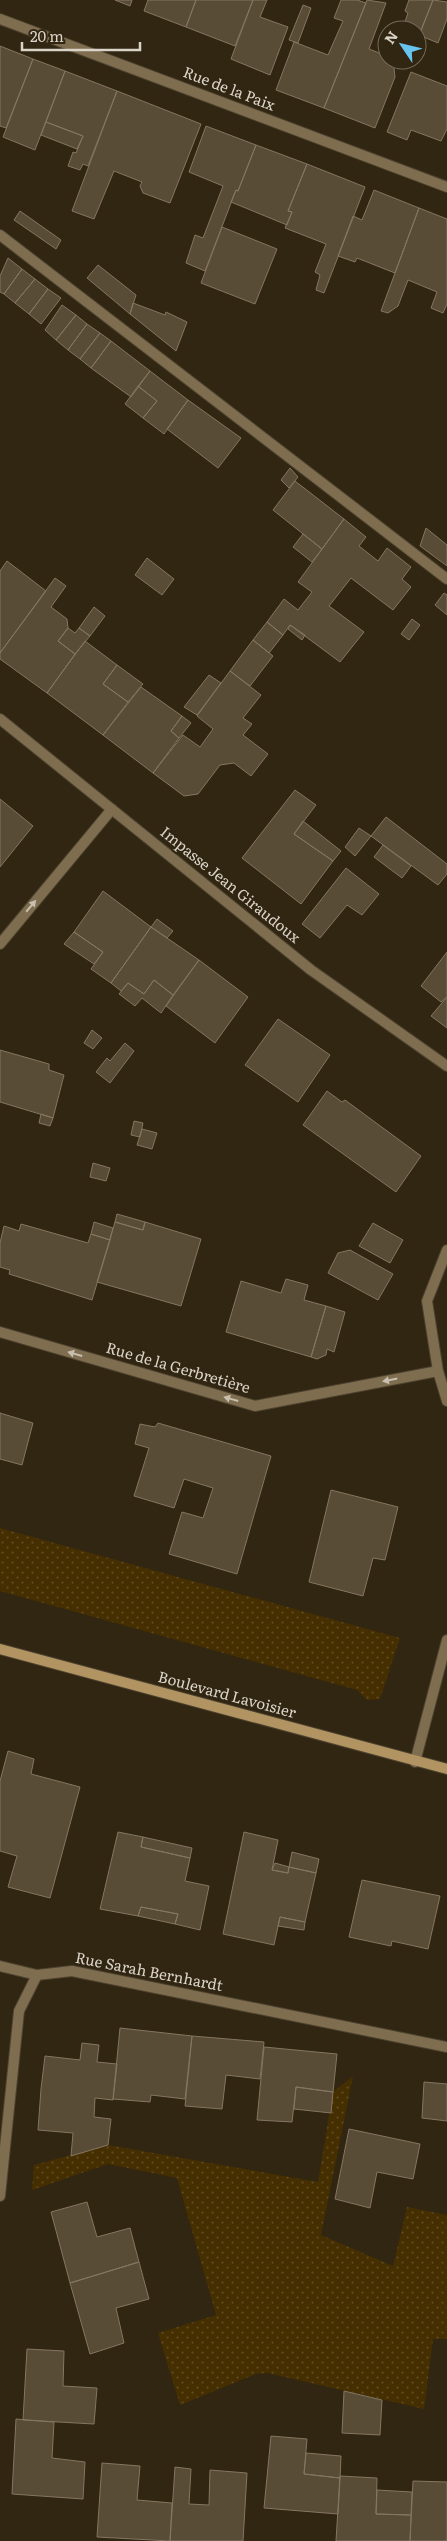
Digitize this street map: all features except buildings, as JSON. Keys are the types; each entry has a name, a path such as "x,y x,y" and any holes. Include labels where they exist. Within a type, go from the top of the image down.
{"main road":[{"name":"Boulevard Lavoisier","path":"0,1649 415,1762 447,1769"}],"street":[{"name":"Rue de la Paix","path":"0,18 447,187"},
{"path":"0,235 447,579"},
{"name":"Impasse Jean Giraudoux","path":"0,720 312,970 447,1066"},
{"path":"0,944 112,809"},
{"path":"447,1250 427,1301 438,1371 447,1401"},
{"name":"Rue de la Gerbretière","path":"0,1332 255,1406 438,1371"},
{"path":"415,1762 447,1640"},
{"name":"Rue Sarah Bernhardt","path":"0,1966 37,1974 72,1971 447,2047"},
{"path":"0,2196 19,2011 37,1974"}],"shaded area":[{"path":"0,1528 400,1638 380,1699 367,1700 357,1690 0,1591"},
{"path":"353,2076 321,2235 393,2266 407,2207 447,2215 447,2339 433,2339 424,2409 267,2373 256,2374 180,2405 158,2333 216,2315 177,2178 108,2164 32,2190 34,2165 108,2145 318,2182 333,2092"}]}
